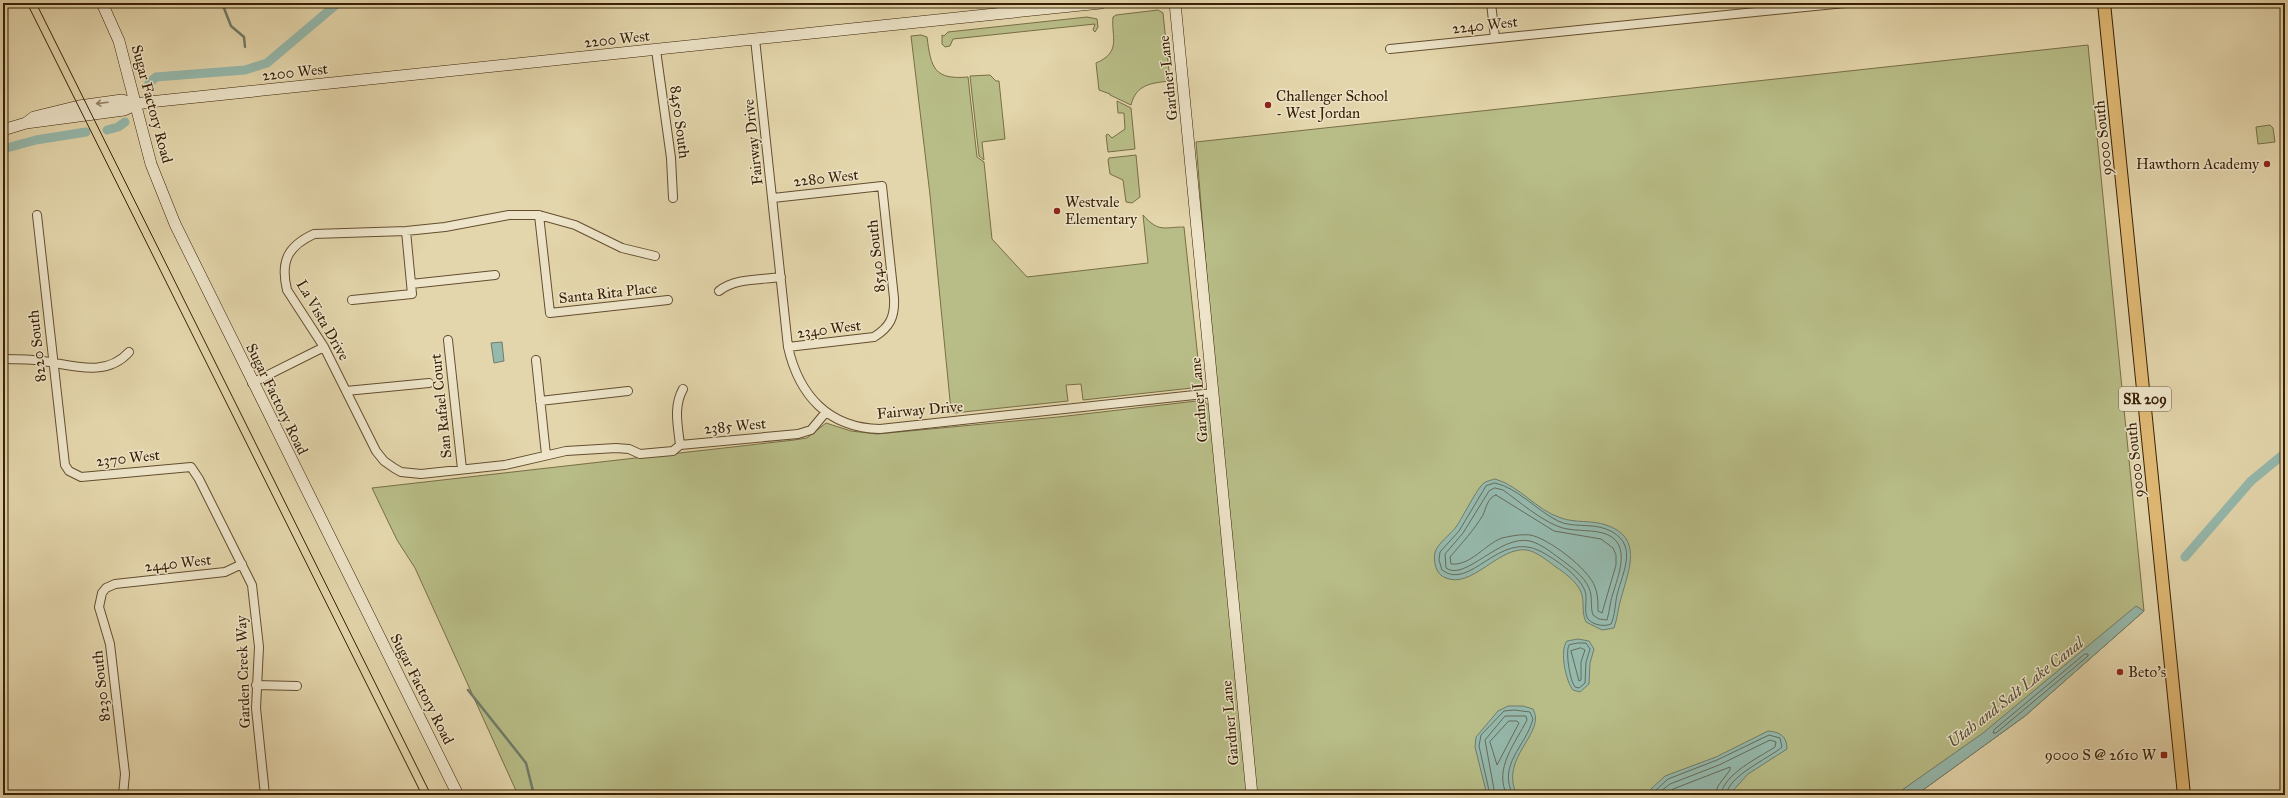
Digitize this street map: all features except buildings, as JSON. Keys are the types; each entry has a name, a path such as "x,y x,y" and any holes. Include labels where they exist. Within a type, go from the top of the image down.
{"main road":[{"name":"9000 South","path":"2104,3 2184,795"}],"street":[{"name":"Sugar Factory Road","path":"102,3 120,41 151,164 165,202 252,383 458,795"},
{"name":"2200 West","path":"3,130 26,123 34,117 78,106 122,100 136,104 1101,3"},
{"name":"Gardner Lane","path":"1176,3 1252,795"},
{"path":"1491,3 1495,38"},
{"name":"2240 West","path":"1390,49 1845,3"},
{"name":"Fairway Drive","path":"756,39 788,347 793,367 801,386 813,401 826,412 854,425 880,429 1213,394"},
{"name":"8450 South","path":"656,50 671,158 673,198"},
{"name":"2280 West","path":"773,198 882,186"},
{"name":"8540 South","path":"882,186 894,298 894,315 891,323"},
{"name":"La Vista Drive","path":"640,454 629,449 589,448 546,455 520,462 462,469 410,474 394,468 384,461 376,451 324,347 287,290 284,268 291,250 301,240 314,234 406,231 445,227 509,215 539,215 575,225 622,248 655,256"},
{"name":"Santa Rita Place","path":"539,215 550,313 668,300"},
{"name":"8220 South","path":"37,216 63,457 69,472"},
{"path":"352,300 412,294 406,231"},
{"path":"411,284 495,275"},
{"path":"719,291 736,282 781,277"},
{"name":"2340 West","path":"788,347 874,337 884,331 891,323"},
{"name":"San Rafael Court","path":"448,340 462,469"},
{"path":"252,383 324,347"},
{"path":"3,359 52,362 68,366 100,367 112,366 129,352"},
{"path":"536,360 546,455"},
{"path":"346,391 429,383"},
{"path":"680,445 676,409 678,398 683,390"},
{"path":"540,401 628,391"},
{"name":"2385 West","path":"640,454 673,451 680,445 804,432 810,430 826,412"},
{"name":"2370 West","path":"69,472 75,476 85,477 191,467"},
{"name":"Garden Creek Way","path":"191,467 242,564 253,591 259,647 256,708 265,795"},
{"name":"2440 West","path":"115,584 225,572 242,564"},
{"name":"8230 South","path":"115,584 106,588 102,593 99,607 110,644 125,774 123,795"},
{"path":"256,684 297,686"}],"green space":[{"path":"1158,10 1163,13 1170,81 1151,84 1141,89 1133,98 1131,105 1099,90 1096,63 1104,59 1112,49 1114,43 1113,17 1116,15"},
{"path":"1087,17 1097,19 1098,27 1095,32 1093,30 1095,24 953,39 950,46 945,47 942,44 942,35 944,36 948,32"},
{"path":"921,35 927,37 930,57 936,70 941,74 948,76 968,77 977,157 984,162 992,239 1027,277 1148,263 1143,215 1158,227 1184,227 1201,387 1083,400 1081,384 1066,385 1068,401 954,413 951,411 930,195 911,36"},
{"path":"2088,45 2144,611 2025,716 1916,795 518,795 415,568 397,540 372,488 794,440 807,438 826,423 851,431 877,434 1058,417 1205,400 1206,404 1217,404 1196,142"},
{"path":"990,75 996,81 999,81 1005,139 982,142 984,160 979,156 970,76"},
{"path":"1117,101 1131,108 1135,149 1108,152 1106,135 1108,134 1112,138 1125,129 1124,113 1118,113"},
{"path":"2270,125 2273,128 2275,142 2258,144 2256,127"},
{"path":"1136,155 1140,197 1132,203 1126,202 1123,180 1110,174 1108,160 1109,158"}],"water":[{"path":"502,342 504,361 494,363 491,343"},
{"path":"1495,479 1504,482 1552,514 1566,520 1595,522 1606,525 1618,530 1625,537 1629,546 1630,565 1614,628 1602,630 1586,622 1583,600 1577,585 1563,572 1531,551 1517,551 1506,554 1466,578 1456,580 1446,578 1440,574 1435,564 1435,552 1456,527 1481,486 1486,482"},
{"path":"2136,606 2144,611 2025,716 1916,795 1895,795 1983,733"},
{"path":"1578,639 1589,641 1594,649 1590,663 1589,684 1580,692 1573,690 1570,686 1564,666 1564,651 1567,641"},
{"path":"1508,706 1523,706 1533,709 1536,718 1534,727 1517,758 1513,769 1513,782 1517,795 1487,795 1475,747 1476,737 1498,711"},
{"path":"1768,731 1776,732 1782,736 1786,741 1787,749 1748,774 1729,795 1652,795 1651,789 1665,776 1716,757"}],"waterway":[{"path":"222,3 231,26 244,37 245,47"},
{"path":"149,83 156,77 245,70 267,63 338,3"},
{"path":"107,130 118,127 125,122"},
{"path":"3,149 36,140 86,132"},
{"name":"Utah and Salt Lake Canal","path":"2185,557 2251,481 2285,453"},
{"path":"468,690 526,763 534,795"}],"tram line":[{"path":"27,3 422,795"},
{"path":"36,3 431,795"}],"place":[{"name":"Challenger School - West Jordan","path":"1268,105"},
{"name":"Hawthorn Academy","path":"2267,164"},
{"name":"Westvale Elementary","path":"1057,211"},
{"name":"Beto's","path":"2120,672"},
{"name":"9000 S @ 2610 W","path":"2164,755"}]}
